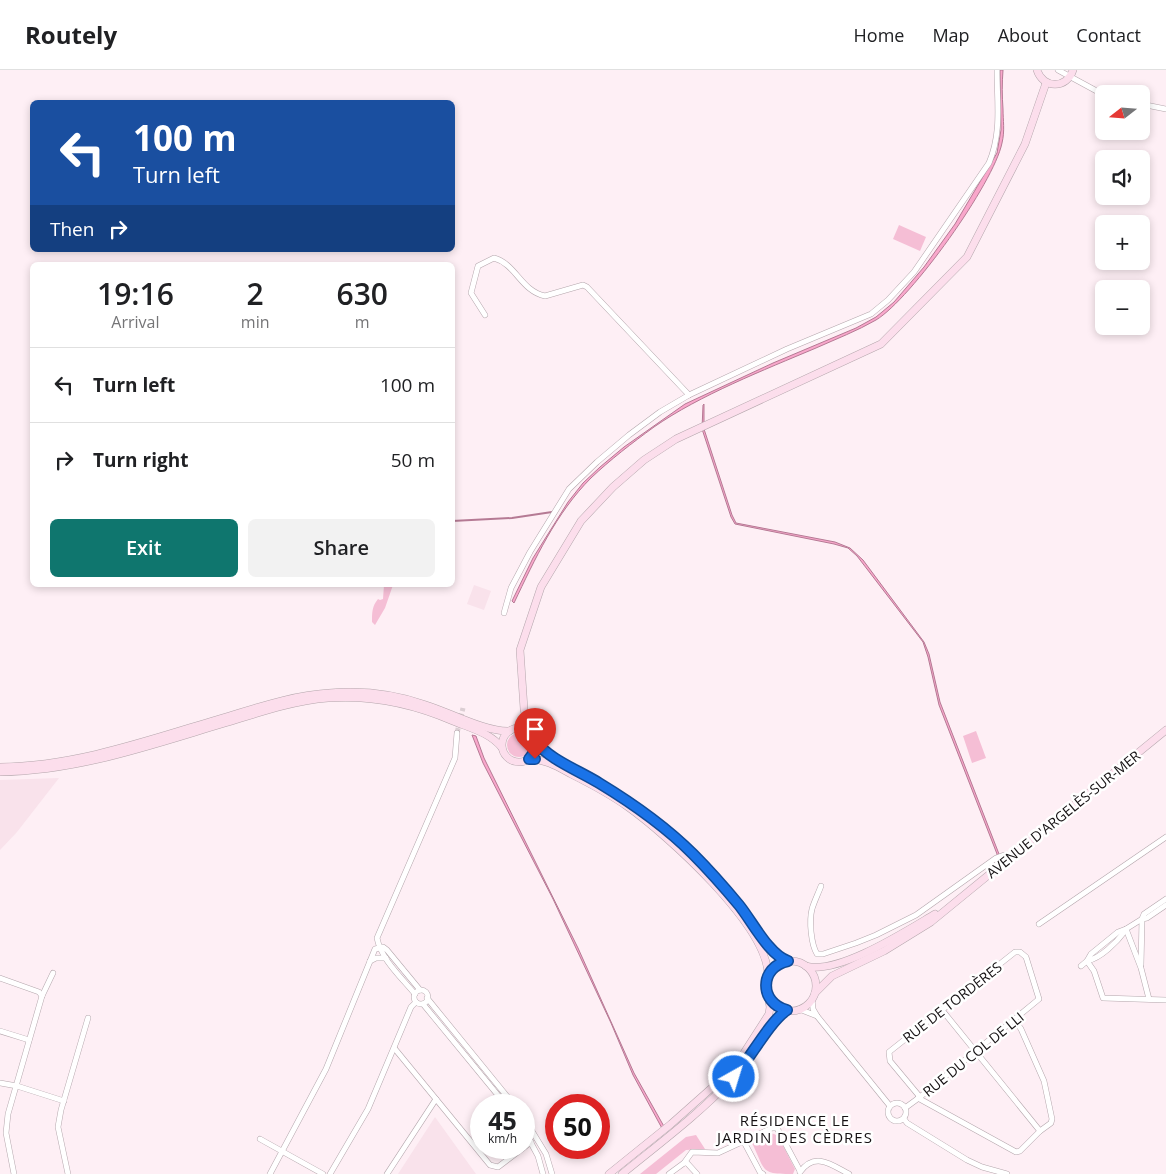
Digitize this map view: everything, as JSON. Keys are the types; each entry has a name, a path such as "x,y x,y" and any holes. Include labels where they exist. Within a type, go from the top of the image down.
{"main road":[{"path":"1038,70 1046,83 1058,85 1072,74"},
{"path":"609,1174 671,1124 724,1077 744,1053 769,1014 770,1006 766,983 768,970 762,953 744,921 712,882 670,840 627,806 596,787 550,764 529,759 520,762 510,760 503,753 503,738 523,722 524,709 520,650 541,587 581,521 644,460 676,439 881,344 967,258 1025,144 1046,83"},
{"path":"0,767 42,765 72,760 275,702 304,695 327,693 350,692 397,697 426,705 494,730 529,732"},
{"path":"0,772 43,770 106,758 274,708 327,698 351,697 373,699 425,710 477,730 498,743 502,748"},
{"path":"524,709 529,732 535,741 551,755 631,802 665,829 716,878 770,948 782,959 806,966 814,978 813,996 799,1009 787,1010 775,1005 768,995"},
{"name":"AVENUE D'ARGELÈS-SUR-MER","path":"813,996 832,976 891,948 931,922 1166,730"},
{"path":"529,759 535,751 535,741"},
{"name":"AVENUE D'ARGELÈS-SUR-MER","path":"806,966 814,969 856,957 918,924 960,898"},
{"path":"768,977 778,965 788,961"},
{"path":"622,1174 713,1099 745,1065 777,1018 787,1010"}],"street":[{"path":"504,613 512,588 530,552 569,490 597,462 629,435 689,394 787,349 871,314 888,300 914,272 989,163 997,142 997,70"},
{"path":"1058,70 1072,74 1095,89"},
{"path":"1150,106 1166,109"},
{"path":"485,315 471,293 478,266 494,258 502,260 525,286 541,295 545,296 583,285 689,394"},
{"path":"416,1002 415,994 379,948 377,938 455,758 457,733"},
{"path":"1039,924 1165,840"},
{"path":"822,886 811,910 813,948 817,954 822,954 870,937 916,914 996,858 1004,855"},
{"path":"1140,968 1142,919 1144,914 1166,899"},
{"path":"1081,966 1091,954 1118,932 1142,919 1148,918 1166,905"},
{"path":"1126,929 1149,999"},
{"path":"270,1174 326,1069 375,949 383,947 387,950 420,990 426,993 427,998 505,1094"},
{"path":"376,958 379,948"},
{"name":"RUE DE TORDÈRES","path":"919,1097 890,1061 889,1052 1014,952 1020,952 1026,957 1039,999"},
{"path":"370,961 376,958 386,958"},
{"path":"1087,961 1094,971 1103,998 1166,1000"},
{"path":"14,1174 6,1133 8,1114 42,996 52,973"},
{"path":"0,978 40,992 42,996"},
{"path":"415,994 420,990"},
{"path":"813,996 813,1009 817,1016 890,1106"},
{"path":"423,1004 427,998"},
{"name":"RUE DU COL DE LLI","path":"905,1108 1039,999"},
{"path":"416,1002 423,1004 497,1094"},
{"path":"330,1174 368,1109 411,1007 416,1002"},
{"path":"799,1009 817,1016"},
{"path":"942,1010 1040,1131"},
{"path":"68,1174 58,1127 88,1018"},
{"path":"919,1097 1016,1152 1020,1151 1051,1123 1052,1119 1044,1081 1022,1029 1014,1019"},
{"path":"0,1031 29,1040"},
{"path":"394,1049 470,1141"},
{"path":"0,1082 64,1101"},
{"path":"388,1174 436,1099"},
{"path":"890,1106 898,1103 905,1108 904,1119"},
{"path":"890,1106 888,1113 891,1119 899,1121 904,1119"},
{"path":"904,1119 907,1123 967,1160 982,1167 1007,1174"},
{"path":"669,1174 684,1163 692,1152 718,1153 772,1128 777,1128 782,1134 799,1173 806,1164 820,1161 826,1162 849,1174"},
{"path":"535,1136 546,1154 552,1174"},
{"path":"260,1139 323,1174"},
{"path":"744,1142 759,1173"},
{"path":"535,1150 544,1174"},
{"path":"485,1159 490,1165 498,1167 509,1159"},
{"path":"684,1163 687,1163 697,1174"}],"shaded area":[{"path":"1000,70 1003,70 1004,130 996,161 984,185 949,239 909,289 891,308 876,320 691,404 654,427 621,452 591,478 567,506 547,537 514,603 512,601 533,558 568,502 583,483 624,447 685,404 773,363 856,328 876,317 894,302 924,267 955,224 997,153 1001,130"},
{"path":"899,225 926,237 920,251 893,239"},
{"path":"704,404 704,429 736,523 835,542 850,548 863,560 924,642 929,654 940,702 999,854 999,862 997,863 997,854 939,705 923,642 857,556 848,548 735,524 702,429"},
{"path":"474,585 491,591 484,610 467,604"},
{"path":"384,587 392,587 385,608 375,625 372,622 373,610 378,599 383,599"},
{"path":"976,731 986,758 972,763 963,736"},
{"path":"519,733 528,736 531,745 528,754 519,757 510,754 507,745 510,736"},
{"path":"472,735 476,736 484,758 578,948 634,1073 666,1130 664,1132 633,1075 553,899 483,763"},
{"path":"59,778 17,832 0,850 0,780"},
{"path":"435,1117 463,1156 476,1174 398,1174"},
{"path":"770,1133 778,1136 795,1169 793,1174 769,1172 762,1166 752,1143"},
{"path":"696,1135 705,1149 686,1150 656,1174 640,1174 686,1137"}],"waterway":[{"path":"455,521 512,518 552,512"}],"tunnel":[{"path":"457,733 463,708"}],"district":[{"name":"RÉSIDENCE LE JARDIN DES CÈDRES","path":"795,1128"}],"route":[{"path":"535,759 529,759 535,751 535,741 551,755 631,802 658,823 691,852 716,878 770,948 782,959 788,961 778,965 770,972 766,983 766,989 771,1001 781,1009 787,1010 777,1018 745,1065 734,1077"}]}
